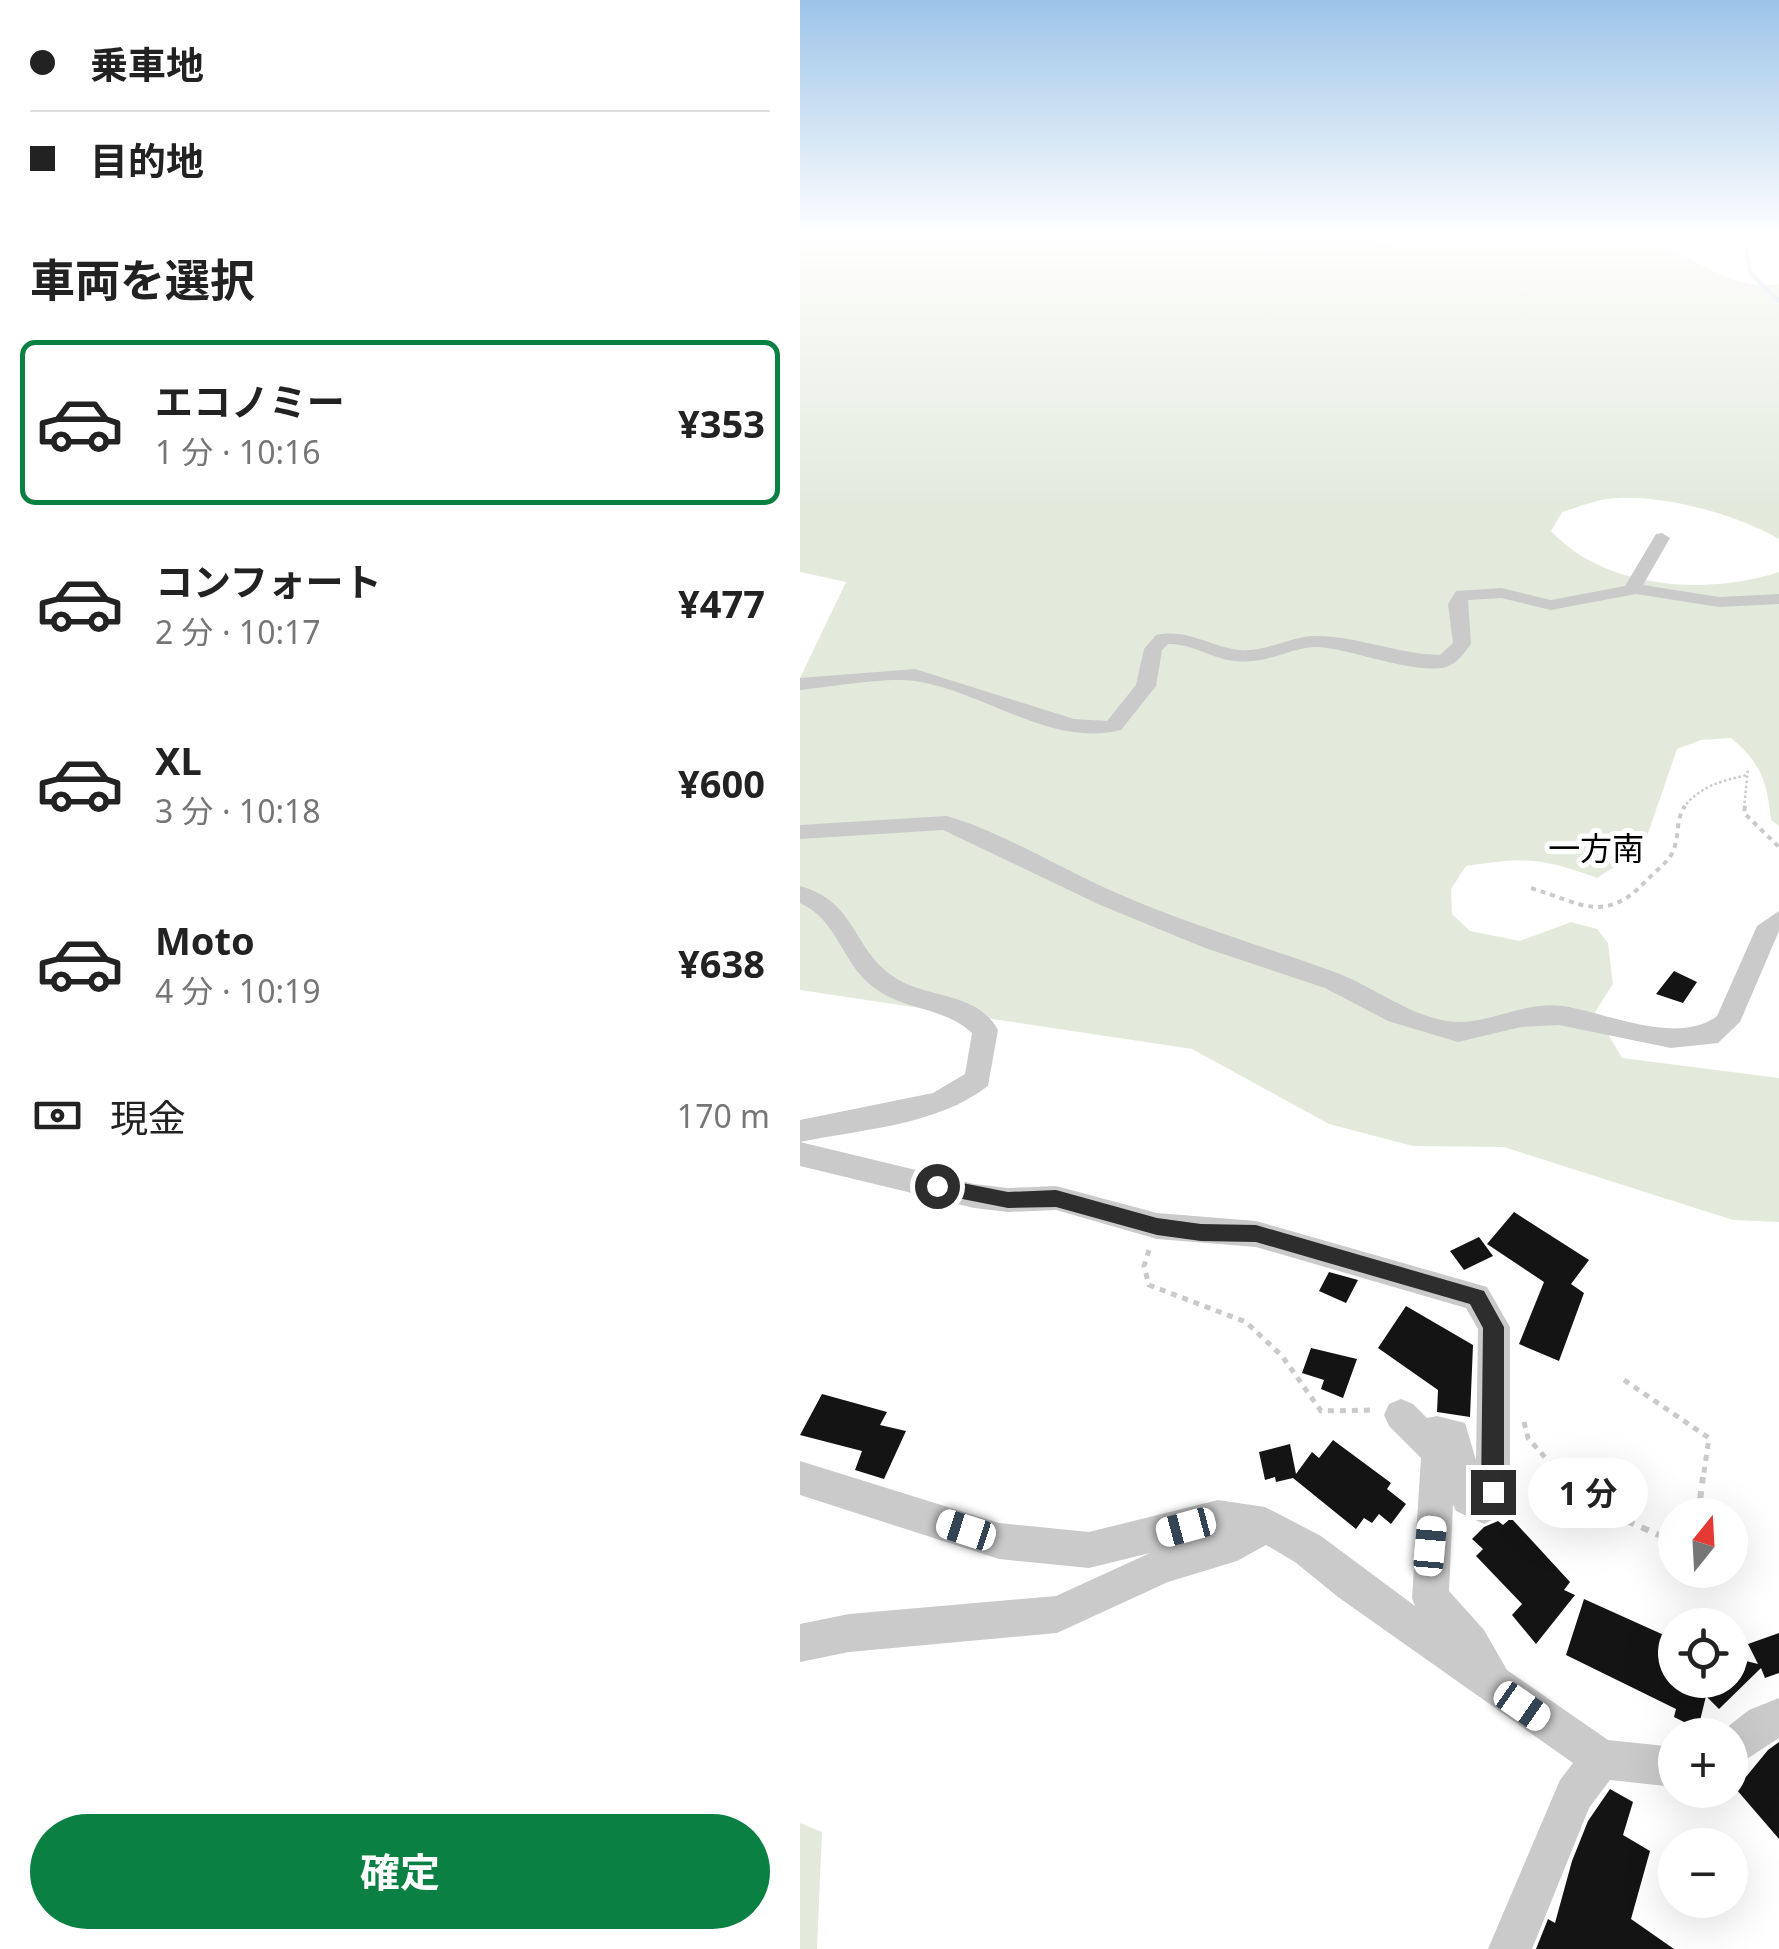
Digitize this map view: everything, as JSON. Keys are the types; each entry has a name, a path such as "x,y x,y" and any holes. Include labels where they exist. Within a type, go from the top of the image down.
{"street":[{"path":"1631,590 1662,538"},
{"path":"800,684 915,675 1071,725 1097,729 1114,726 1146,686 1152,649 1163,639 1182,638 1231,654 1261,658 1315,641 1415,660 1445,660 1462,644 1457,604 1462,595 1502,593 1551,604 1631,590 1719,602 1779,598"},
{"path":"800,832 946,823 1106,898 1214,942 1334,982 1397,1014 1458,1032 1521,1017 1559,1014 1671,1038 1710,1036 1727,1022 1768,926 1779,918"},
{"path":"800,894 814,899 845,923 862,965 884,984 922,1000 958,1008 985,1030 978,1079 958,1094 936,1103 800,1131"},
{"path":"800,1154 974,1196 1008,1200 1056,1198 1157,1226 1201,1233 1256,1234 1476,1297 1494,1327 1493,1492 1484,1506 1468,1499 1453,1436 1410,1426"},
{"path":"1410,1426 1438,1452 1430,1598 1470,1643 1498,1689"},
{"path":"800,1478 999,1540 1089,1550 1218,1518 1265,1525 1308,1549 1498,1689 1601,1759 1658,1764"},
{"path":"800,1643 850,1633 1057,1614 1164,1565 1237,1542 1265,1525"},
{"path":"1748,1736 1779,1718"},
{"path":"1510,1949 1574,1794 1601,1759"}],"path":[{"path":"1748,768 1744,813 1779,847"},
{"path":"1531,888 1587,906 1610,908 1628,901 1672,853 1679,814 1692,797 1714,783 1747,775"},
{"path":"1157,1226 1144,1266 1149,1285 1167,1296 1227,1312 1256,1327 1321,1411 1374,1410 1410,1426"},
{"path":"1624,1380 1709,1438 1700,1498"},
{"path":"1521,1410 1528,1438 1584,1502 1658,1535"}],"shaded area":[{"path":"800,325 1779,325 1779,539 1741,521 1696,507 1627,498 1601,500 1562,512 1551,531 1599,565 1658,582 1720,584 1779,572 1779,826 1771,820 1764,784 1749,756 1731,738 1701,740 1677,749 1643,848 1597,878 1547,863 1504,861 1466,866 1451,889 1452,914 1470,931 1520,941 1571,922 1597,929 1608,943 1613,984 1595,1012 1622,1058 1779,1078 1779,1222 1733,1220 1504,1147 1413,1146 1329,1124 1192,1049 800,990 800,678 846,582 800,572"},
{"path":"800,1823 822,1832 817,1949 800,1949"}],"building":[{"path":"1674,971 1697,982 1683,1003 1656,994"},
{"path":"1514,1212 1589,1260 1571,1284 1584,1293 1559,1361 1519,1344 1544,1282 1487,1244"},
{"path":"1479,1237 1493,1256 1464,1270 1450,1251"},
{"path":"1329,1272 1358,1280 1346,1303 1319,1291"},
{"path":"1406,1306 1473,1345 1470,1417 1437,1412 1438,1390 1378,1348"},
{"path":"1311,1348 1357,1359 1343,1398 1321,1389 1324,1380 1302,1373"},
{"path":"822,1394 887,1412 880,1425 906,1431 884,1479 855,1470 862,1451 800,1435"},
{"path":"1333,1440 1391,1483 1387,1489 1406,1504 1391,1524 1379,1514 1372,1523 1364,1518 1356,1529 1293,1478 1265,1480 1259,1452 1290,1444 1296,1474 1312,1452 1319,1458"},
{"path":"1511,1518 1570,1582 1564,1590 1575,1595 1536,1644 1512,1615 1522,1604 1476,1556 1483,1549 1472,1539 1484,1527 1498,1521 1503,1525"},
{"path":"1584,1599 1658,1632 1658,1698 1706,1698 1701,1718 1676,1718 1676,1709 1566,1655"},
{"path":"1779,1633 1779,1673 1765,1678 1761,1668 1748,1681 1748,1662 1758,1664 1748,1644"},
{"path":"1708,1698 1730,1698 1719,1709"},
{"path":"1779,1742 1779,1839 1748,1803 1748,1774"},
{"path":"1610,1789 1633,1802 1623,1835 1650,1851 1631,1919 1674,1949 1536,1949 1548,1919 1555,1923 1588,1821"}],"district":[{"name":"一方南","path":"1596,849"}],"route":[{"path":"937,1186 1008,1200 1056,1198 1157,1226 1201,1233 1256,1234 1476,1297 1494,1327 1493,1492"}]}
